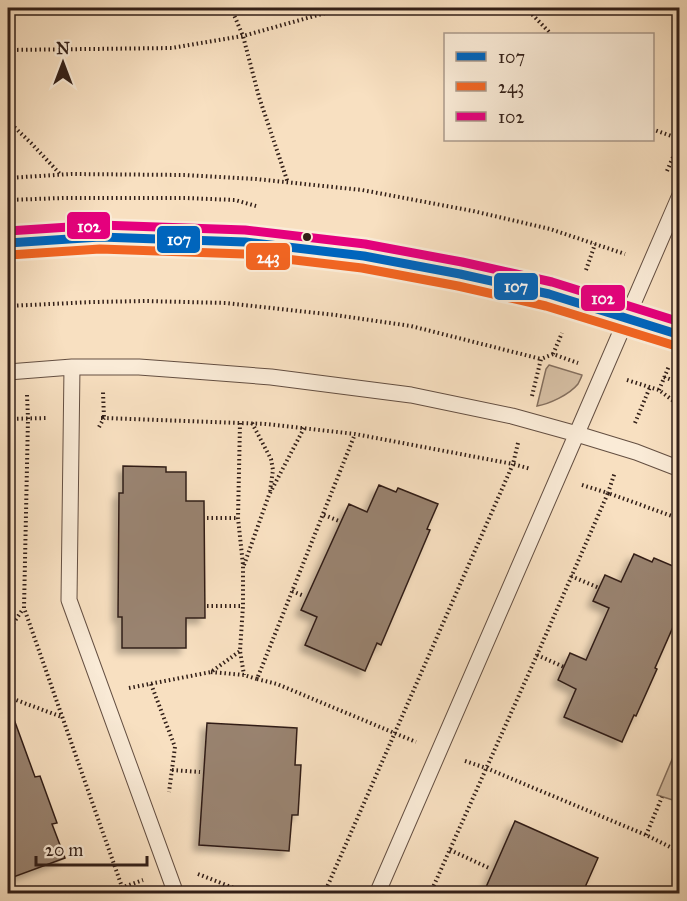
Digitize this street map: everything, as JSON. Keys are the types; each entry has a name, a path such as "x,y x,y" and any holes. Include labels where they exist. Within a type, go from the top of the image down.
{"street":[{"path":"8,243 99,237 245,242 308,248 471,276 549,294 680,335"}],"lane":[{"path":"377,894 680,195"},
{"path":"8,372 72,368 139,368 272,377 411,395 512,416 636,452 680,469"},
{"path":"72,368 69,600 176,894"}],"path":[{"path":"231,8 243,36 259,97 288,183"},
{"path":"8,50 172,48 243,36 343,8"},
{"path":"526,8 550,33"},
{"path":"8,121 60,175"},
{"path":"654,130 680,139"},
{"path":"8,178 60,175 185,175 256,179 362,190 473,211 550,229 595,244"},
{"path":"8,200 116,197 235,200"},
{"path":"8,306 124,301 226,303 411,326 541,359 553,354"},
{"path":"524,420 531,402 541,359"},
{"path":"664,377 680,383"},
{"path":"659,390 680,406"},
{"path":"28,418 24,608 122,887"},
{"path":"96,433 104,418 252,423 355,434 513,464 324,894"},
{"path":"240,423 237,518 243,565 240,651 244,675"},
{"path":"252,423 271,459 273,470 270,495"},
{"path":"243,565 270,495 304,428"},
{"path":"257,679 355,434"},
{"path":"430,894 608,493 680,519"},
{"path":"324,515 339,521"},
{"path":"207,518 237,518"},
{"path":"571,576 599,588"},
{"path":"292,591 304,596"},
{"path":"207,606 243,606"},
{"path":"8,631 24,608"},
{"path":"211,672 240,651"},
{"path":"537,655 564,667"},
{"path":"125,689 211,672 244,675 277,684 439,752 486,768 646,835 680,852"},
{"path":"151,684 175,747 169,794"},
{"path":"8,698 62,717"},
{"path":"172,770 201,772"},
{"path":"646,835 662,797"},
{"path":"450,850 489,868"},
{"path":"190,870 249,894"},
{"path":"104,894 168,871"}],"shaded area":[{"path":"549,365 582,376 578,384 569,392 553,401 537,406 546,369"},
{"path":"679,743 680,802 657,795"}],"building":[{"path":"123,466 166,467 166,472 186,472 186,501 204,501 205,618 186,618 186,648 122,648 122,617 118,617 119,493 123,493"},
{"path":"379,485 396,492 398,488 438,504 427,529 430,530 381,645 377,643 365,671 305,645 317,617 301,610 349,504 367,512"},
{"path":"634,554 652,562 654,558 680,569 680,611 655,668 657,669 622,742 564,717 576,689 558,680 570,653 586,660 609,608 593,601 605,575 621,582"},
{"path":"11,711 35,777 40,776 57,823 52,824 65,858 8,879 8,712"},
{"path":"207,723 297,728 295,765 301,765 298,815 292,815 289,851 199,845"},
{"path":"515,821 598,858 582,894 483,894"}],"transit line":[{"name":"102","path":"8,231 100,225 245,230 365,244 552,282 680,322"},
{"name":"107","path":"8,243 100,237 245,242 364,256 549,294 680,335"},
{"name":"243","path":"9,255 100,249 244,254 362,268 546,306 676,346"}]}
